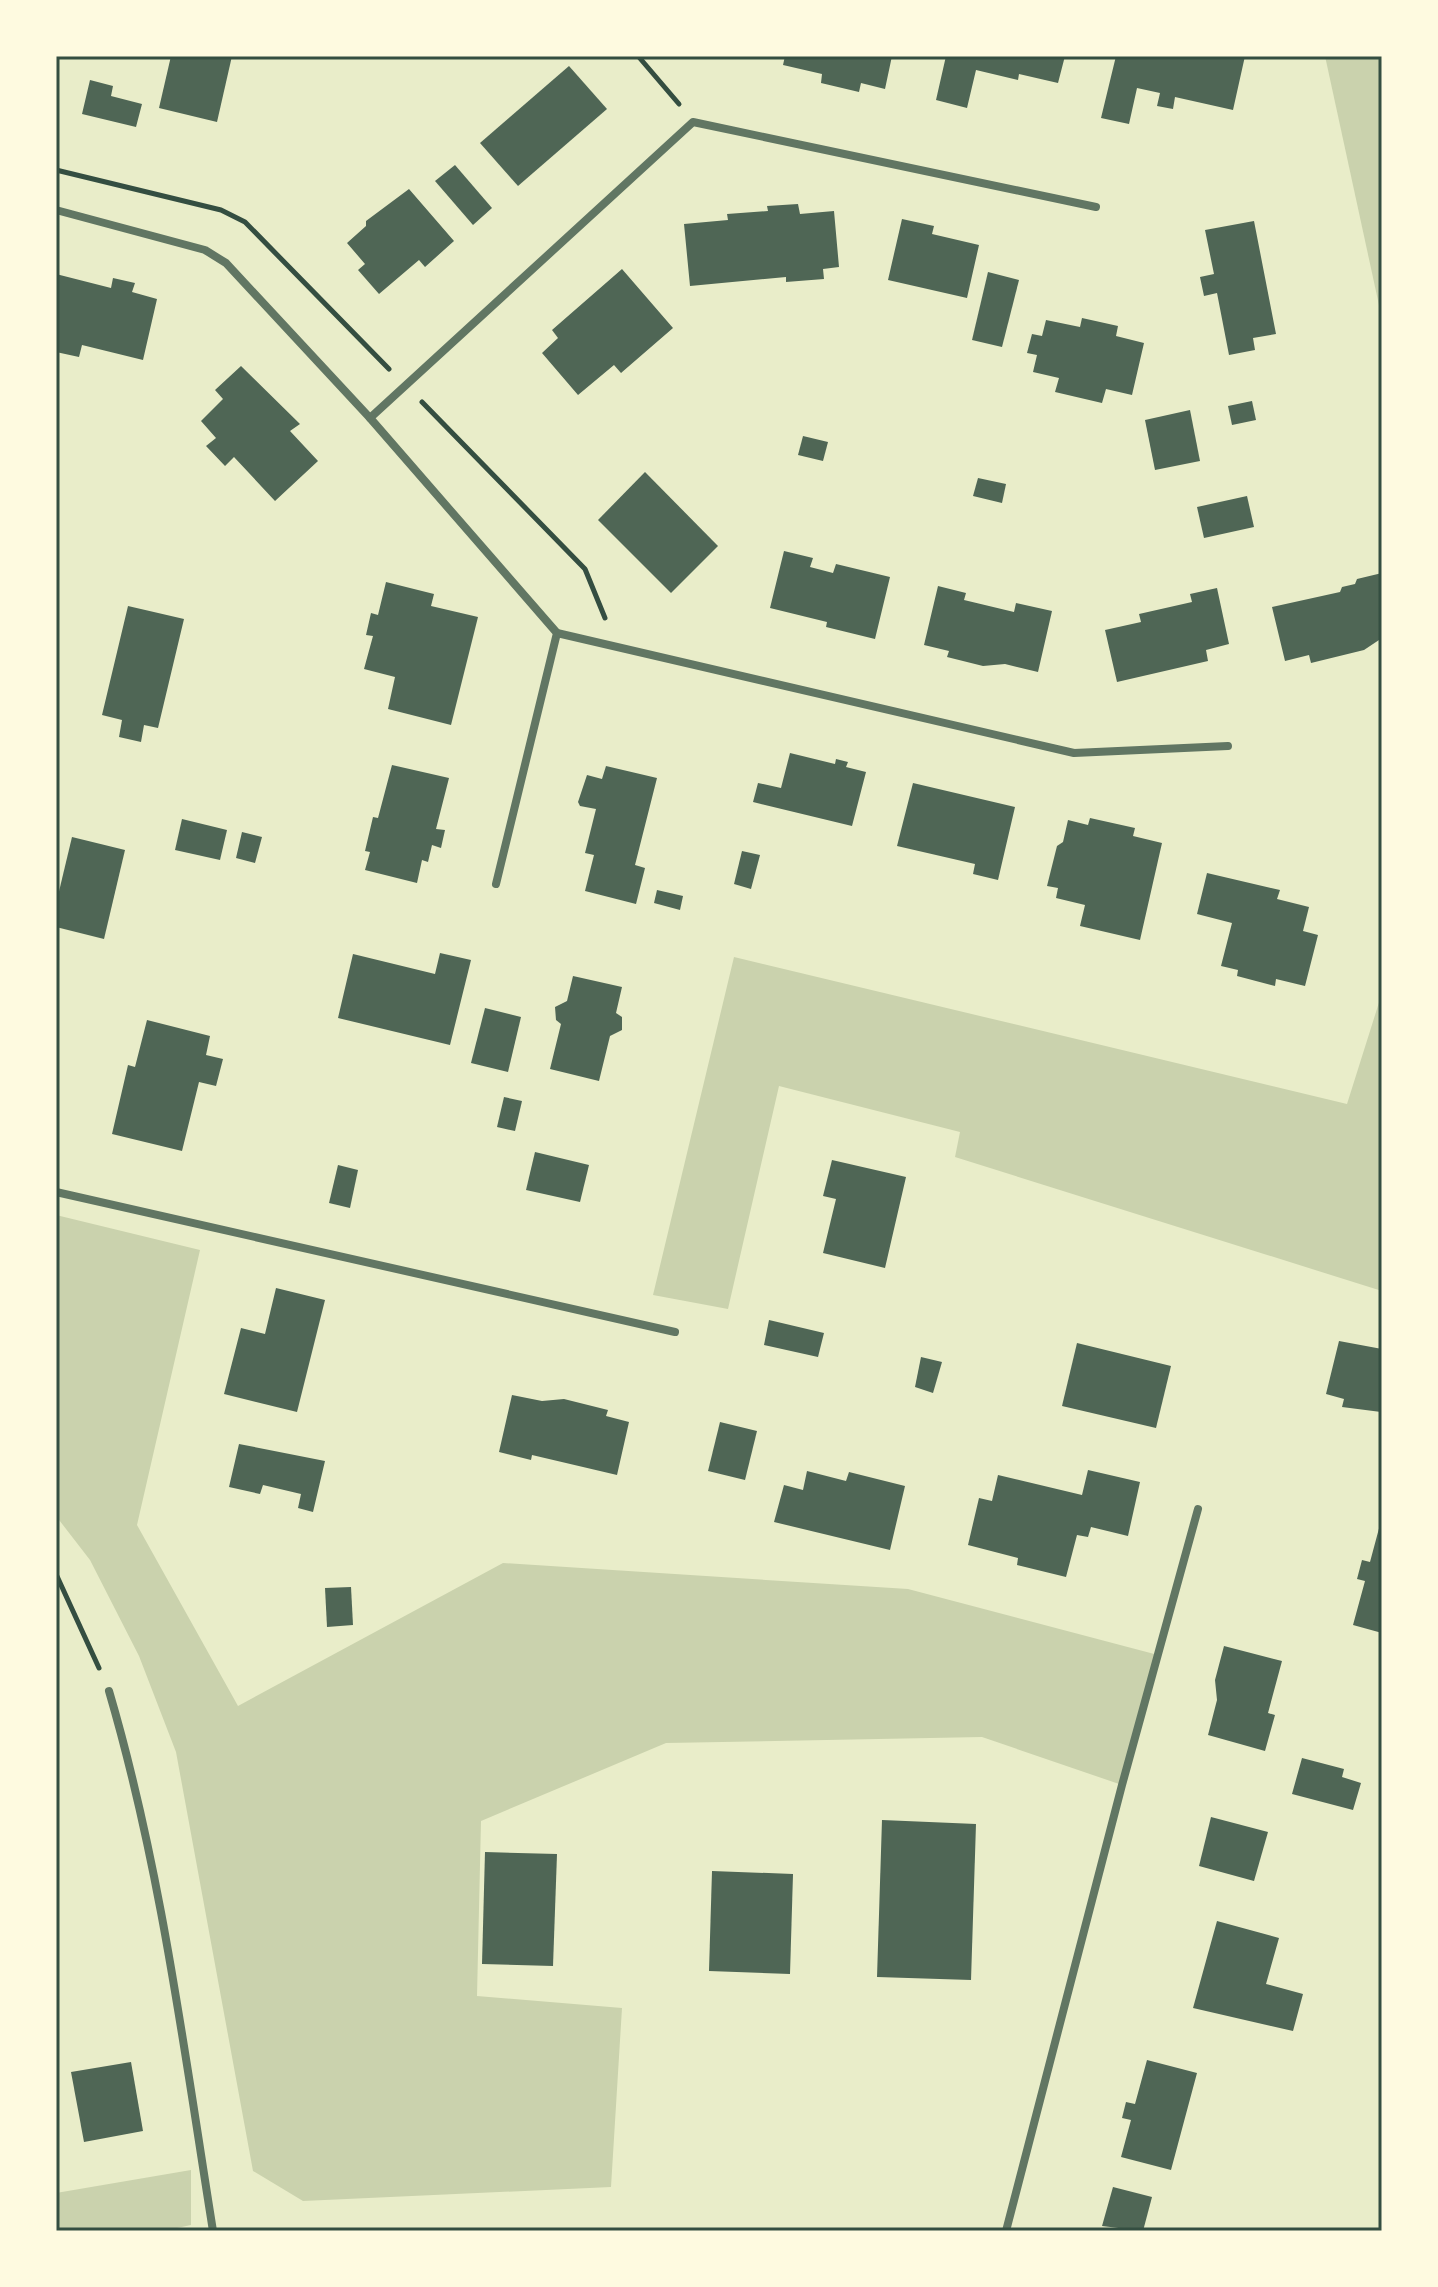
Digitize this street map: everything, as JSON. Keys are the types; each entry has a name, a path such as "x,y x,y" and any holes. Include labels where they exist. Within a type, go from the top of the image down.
{"street":[{"path":"370,418 693,122 1096,207"},
{"path":"56,210 205,250 226,263 370,418 557,633 1074,753 1228,746"},
{"path":"496,884 557,633"},
{"path":"56,1192 675,1332"},
{"path":"1006,2231 1122,1785 1198,1509"},
{"path":"109,1691 136,1781 158,1891 213,2231"}],"path":[{"path":"638,56 693,122"},
{"path":"56,170 221,210 245,222 585,569 616,647"},
{"path":"56,1574 109,1691"}],"green space":[{"path":"1325,56 1382,56 1382,319"},
{"path":"734,957 1347,1104 1382,993 1382,1291 955,1157 960,1132 779,1086 728,1309 653,1295"},
{"path":"56,1215 200,1250 137,1525 238,1706 503,1563 908,1589 1158,1655 1122,1785 982,1737 666,1743 481,1821 477,1996 622,2008 611,2187 303,2201 253,2171 176,1752 139,1656 90,1560 56,1516"},
{"path":"191,2170 191,2225 163,2231 56,2231 56,2193"}],"building":[{"path":"171,56 232,56 217,122 159,108"},
{"path":"785,56 892,56 885,89 861,83 859,92 821,83 822,74 783,65"},
{"path":"946,56 1065,56 1058,83 1019,74 1018,80 976,70 967,108 936,100"},
{"path":"1116,56 1245,56 1233,110 1175,97 1173,109 1157,106 1160,93 1137,88 1129,124 1101,118"},
{"path":"569,66 607,109 518,186 480,143"},
{"path":"90,80 113,86 111,96 142,104 136,127 82,114"},
{"path":"455,165 492,208 473,225 435,181"},
{"path":"409,189 454,241 425,267 419,260 379,294 358,270 365,264 347,243 366,226 366,221"},
{"path":"798,204 800,214 834,211 839,267 823,269 824,279 786,282 786,277 690,286 684,224 728,220 727,214 768,211 767,206"},
{"path":"902,219 934,226 932,234 979,245 967,298 888,280"},
{"path":"1254,221 1276,334 1253,338 1255,350 1229,355 1217,293 1204,296 1200,277 1214,274 1205,230"},
{"path":"622,269 673,328 621,373 614,365 578,395 542,353 558,338 552,330"},
{"path":"988,272 1019,280 1002,347 972,340"},
{"path":"56,274 111,288 113,278 135,283 132,292 157,299 143,360 82,345 79,357 56,352"},
{"path":"1082,318 1118,326 1116,336 1144,343 1132,395 1106,389 1102,403 1055,392 1059,378 1033,372 1037,355 1027,353 1032,334 1042,336 1046,320 1080,327"},
{"path":"241,366 300,424 290,431 318,461 275,501 234,457 225,466 206,446 216,438 201,421 223,399 215,390"},
{"path":"1252,401 1256,420 1232,425 1228,406"},
{"path":"1190,410 1200,461 1155,470 1145,420"},
{"path":"803,436 828,442 823,461 798,455"},
{"path":"645,472 718,546 671,593 598,520"},
{"path":"978,478 1006,484 1002,503 973,496"},
{"path":"1247,496 1254,527 1204,538 1197,507"},
{"path":"784,551 813,558 810,567 833,573 836,564 890,577 875,639 826,627 827,622 770,608"},
{"path":"1382,573 1382,638 1364,650 1311,663 1309,655 1285,661 1272,607 1340,592 1342,587 1355,584 1357,579"},
{"path":"386,582 434,594 431,606 478,617 451,725 388,709 395,677 364,669 373,636 366,635 371,613 378,615"},
{"path":"938,586 966,593 964,600 1014,612 1016,603 1052,611 1038,672 1005,664 983,666 947,657 949,651 924,645"},
{"path":"1217,588 1229,644 1206,650 1208,661 1117,682 1105,630 1141,622 1139,614 1192,602 1190,594"},
{"path":"128,606 184,619 158,728 144,725 141,742 119,737 122,720 102,715"},
{"path":"790,753 835,764 836,759 848,762 846,767 866,772 852,826 753,802 758,783 781,788"},
{"path":"392,765 449,778 436,829 445,830 441,848 432,845 428,862 422,860 417,883 365,870 370,852 365,851 373,817 378,818"},
{"path":"606,766 657,778 635,865 645,868 636,904 585,891 594,855 585,853 596,809 580,806 578,802 587,775 602,779"},
{"path":"913,783 1015,807 998,880 973,874 975,864 897,846"},
{"path":"1090,818 1135,828 1133,836 1162,843 1140,940 1080,926 1085,905 1056,898 1058,888 1047,886 1057,846 1063,842 1068,820 1088,825"},
{"path":"182,819 227,830 220,860 175,850"},
{"path":"242,832 262,837 255,863 236,858"},
{"path":"72,837 125,850 104,939 56,927 56,904"},
{"path":"742,851 760,855 751,889 734,884"},
{"path":"1207,873 1280,890 1277,899 1309,907 1303,931 1318,935 1305,986 1276,979 1275,986 1237,976 1238,970 1221,966 1232,923 1197,914"},
{"path":"657,890 683,896 680,910 654,903"},
{"path":"440,953 471,960 450,1045 338,1018 353,954 435,974"},
{"path":"573,976 622,987 616,1013 622,1017 622,1030 610,1036 599,1081 550,1069 561,1024 556,1020 555,1007 567,1001"},
{"path":"485,1008 521,1017 508,1072 471,1063"},
{"path":"147,1020 210,1036 206,1055 223,1059 216,1086 199,1082 182,1151 112,1134 128,1065 135,1067"},
{"path":"504,1097 522,1101 515,1131 497,1127"},
{"path":"535,1152 589,1165 580,1202 526,1190"},
{"path":"832,1160 906,1177 885,1268 823,1253 836,1199 823,1196"},
{"path":"338,1165 358,1170 350,1208 329,1203"},
{"path":"276,1288 325,1300 297,1412 224,1394 241,1328 265,1334"},
{"path":"769,1320 824,1333 818,1357 764,1345"},
{"path":"1339,1341 1382,1349 1381,1412 1342,1407 1344,1399 1326,1394"},
{"path":"1077,1343 1171,1366 1156,1428 1062,1406"},
{"path":"921,1357 942,1362 933,1393 915,1387"},
{"path":"512,1395 542,1401 564,1399 608,1410 606,1416 629,1422 617,1475 532,1455 531,1460 499,1452"},
{"path":"720,1422 757,1431 745,1480 708,1471"},
{"path":"239,1444 325,1461 313,1512 298,1508 301,1494 263,1485 260,1494 229,1487"},
{"path":"1088,1470 1140,1482 1128,1536 1091,1527 1088,1537 1077,1535 1066,1577 1017,1565 1018,1558 968,1545 979,1498 992,1501 998,1475 1082,1495"},
{"path":"807,1471 846,1481 849,1472 905,1486 890,1550 774,1522 784,1485 803,1490"},
{"path":"1381,1521 1382,1633 1353,1625 1365,1581 1357,1579 1362,1560 1370,1562"},
{"path":"351,1587 353,1625 327,1627 325,1588"},
{"path":"1224,1646 1282,1661 1268,1713 1275,1715 1265,1751 1208,1735 1217,1700 1215,1680"},
{"path":"1302,1758 1344,1769 1342,1777 1361,1783 1353,1810 1292,1794"},
{"path":"1211,1817 1268,1832 1254,1881 1199,1866"},
{"path":"882,1820 976,1824 971,1980 877,1977"},
{"path":"485,1852 557,1854 553,1966 482,1964"},
{"path":"712,1871 793,1874 790,1974 709,1971"},
{"path":"1217,1921 1279,1938 1266,1984 1303,1994 1293,2031 1193,2008"},
{"path":"1147,2060 1197,2073 1171,2170 1121,2157 1131,2120 1122,2118 1126,2102 1135,2104"},
{"path":"131,2062 143,2131 84,2142 71,2072"},
{"path":"1113,2187 1152,2197 1143,2231 1102,2226"}]}
